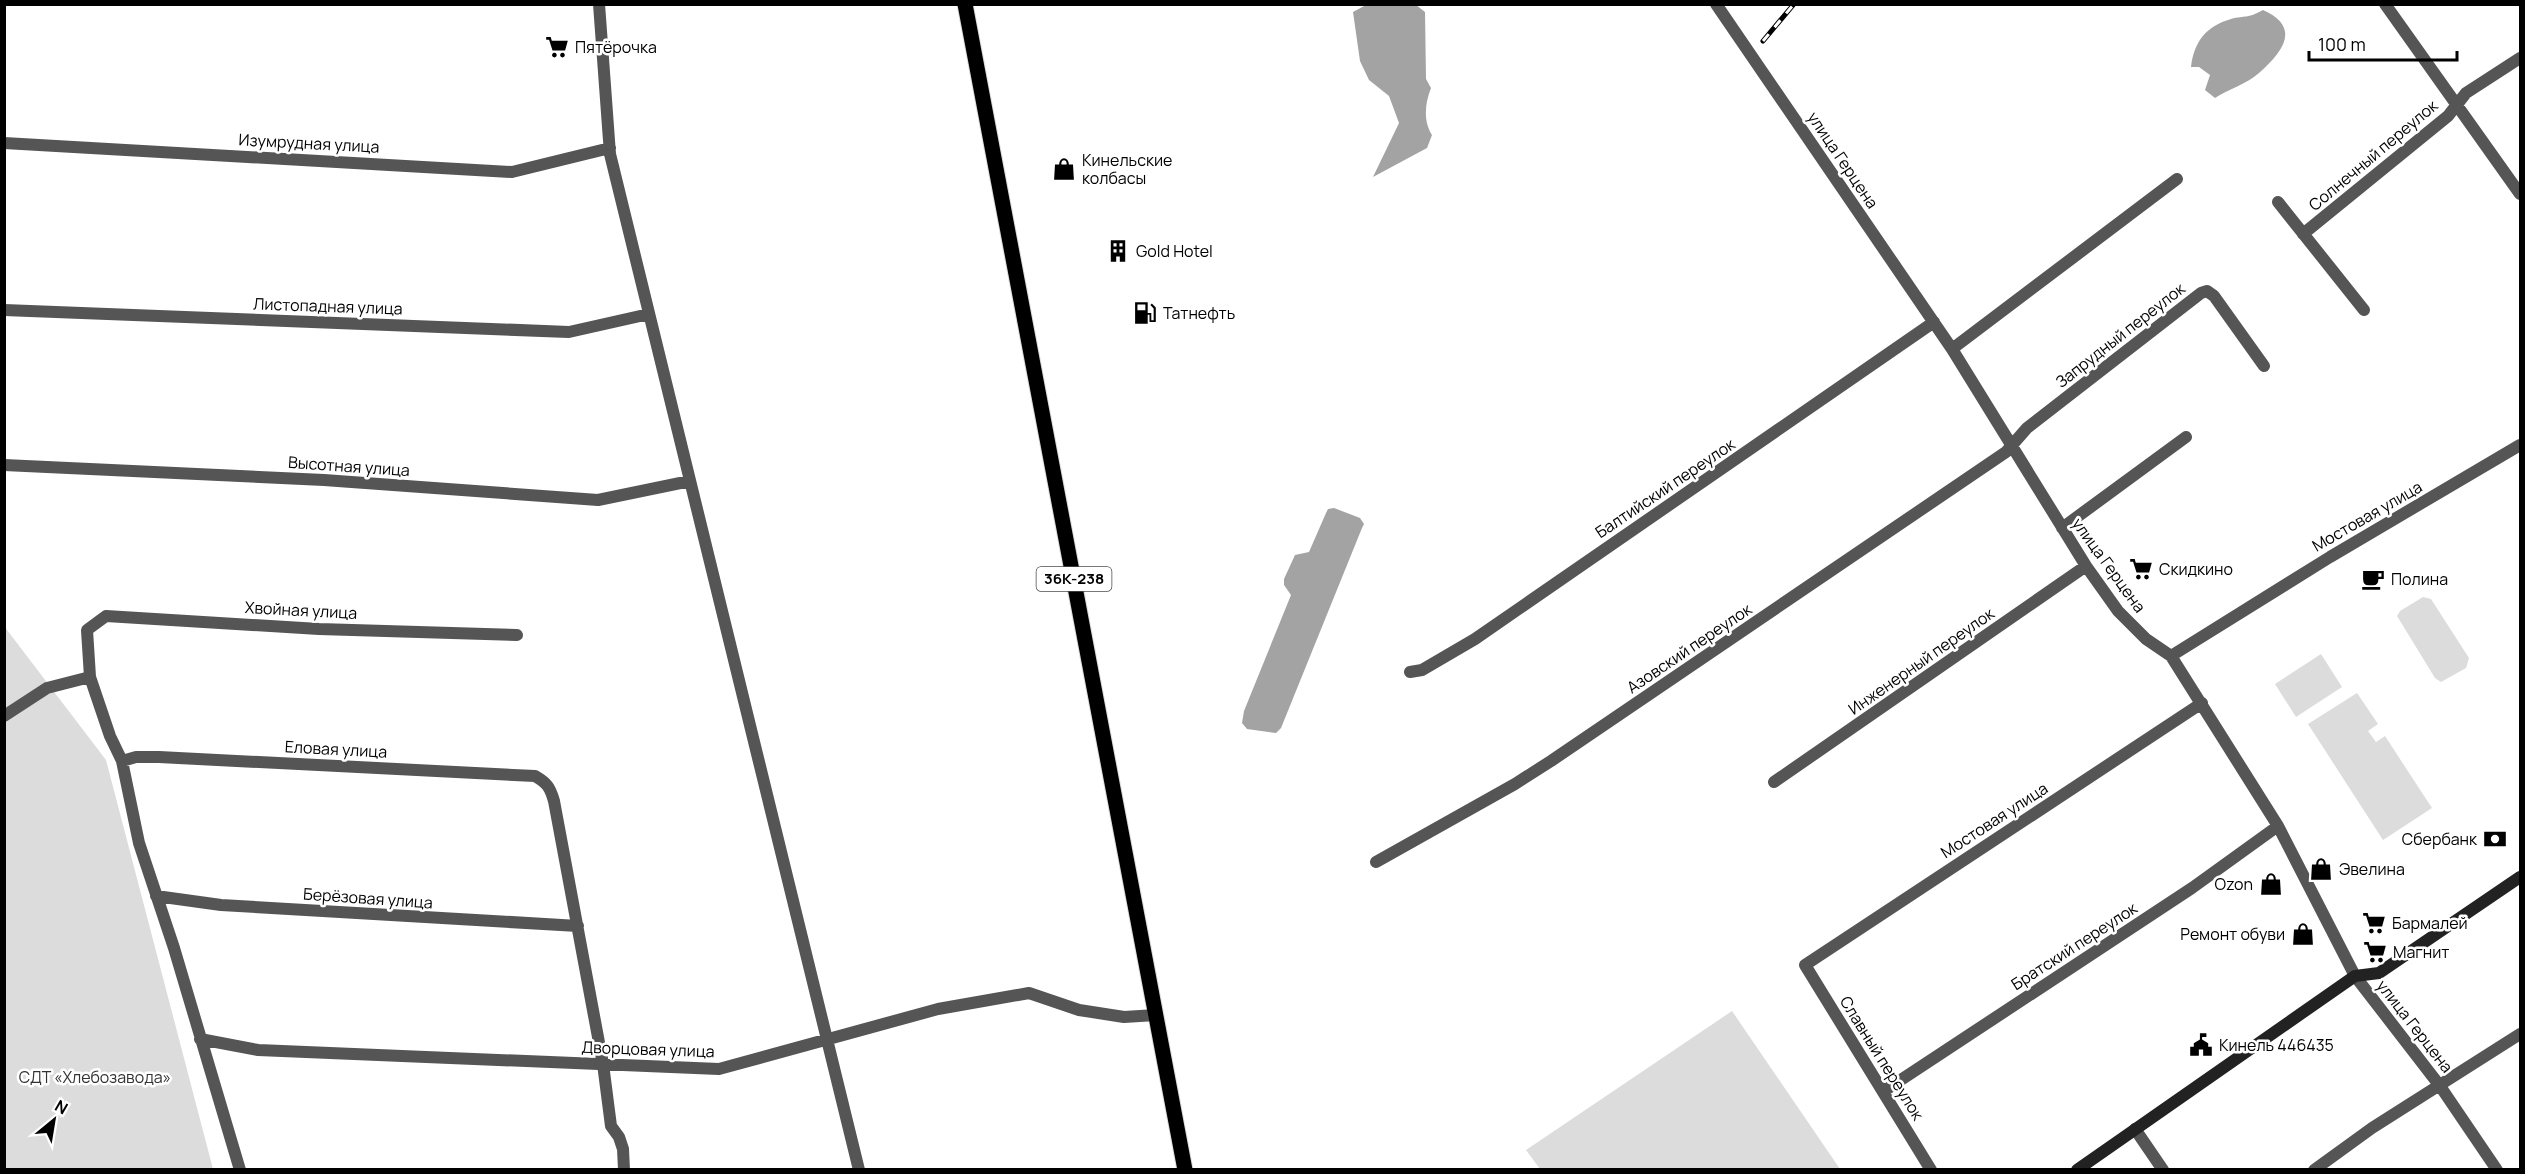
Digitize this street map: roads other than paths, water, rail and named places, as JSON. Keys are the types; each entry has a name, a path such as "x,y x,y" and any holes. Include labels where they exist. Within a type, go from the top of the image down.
{"main road":[{"name":"36К-238","path":"965,4 1184,1162"},
{"path":"2077,1170 2355,976 2379,973 2520,877"}],"street":[{"path":"598,4 610,148 859,1170"},
{"name":"улица Герцена","path":"1716,4 1952,349 2086,566 2118,611 2146,639 2171,656 2278,826 2355,976 2440,1086 2497,1170"},
{"path":"2385,4 2520,194"},
{"name":"Солнечный переулок","path":"2304,234 2448,116 2466,93 2520,58"},
{"name":"Изумрудная улица","path":"4,143 512,172 610,148"},
{"path":"1952,349 2177,179"},
{"path":"2278,202 2364,310"},
{"name":"Запрудный переулок","path":"2013,447 2027,428 2200,293 2207,291 2214,296 2264,366"},
{"name":"Листопадная улица","path":"4,310 569,332 649,314"},
{"name":"Балтийский переулок","path":"1410,672 1422,670 1475,639 1934,322"},
{"path":"2062,528 2186,437"},
{"name":"Мостовая улица","path":"2171,656 2330,557 2520,445"},
{"name":"Азовский переулок","path":"1376,862 1515,784 1551,761 2013,447"},
{"name":"Высотная улица","path":"4,465 324,480 598,500 690,481"},
{"name":"Инженерный переулок","path":"1774,782 2086,566"},
{"name":"Хвойная улица","path":"90,676 87,630 106,616 319,629 517,635"},
{"path":"4,716 47,688 90,676 110,736 122,761 139,843 240,1170"},
{"name":"Мостовая улица","path":"1805,965 2202,703"},
{"name":"Еловая улица","path":"122,761 159,757 535,776 546,782 554,801 578,926"},
{"name":"Братский переулок","path":"1884,1091 2192,888 2278,826"},
{"name":"Берёзовая улица","path":"156,896 221,905 578,926"},
{"path":"578,926 603,1064 611,1126 619,1137 624,1170"},
{"name":"Славный переулок","path":"1805,965 1931,1170"},
{"name":"Дворцовая улица","path":"200,1039 258,1050 719,1069 939,1009 1029,993 1080,1010 1124,1017 1156,1015"},
{"path":"2314,1170 2372,1128 2520,1034"},
{"path":"2135,1129 2163,1170"}],"railway":[{"path":"1763,41 1794,4"}],"place":[{"name":"Пятёрочка","path":"557,47"},
{"name":"Кинельские колбасы","path":"1064,169"},
{"name":"Gold Hotel","path":"1118,251"},
{"name":"Татнефть","path":"1145,313"},
{"name":"Скидкино","path":"2141,569"},
{"name":"Полина","path":"2373,579"},
{"name":"Сбербанк","path":"2495,839"},
{"name":"Эвелина","path":"2321,869"},
{"name":"Ozon","path":"2271,884"},
{"name":"Бармалей","path":"2374,923"},
{"name":"Ремонт обуви","path":"2303,934"},
{"name":"Магнит","path":"2375,952"},
{"name":"Кинель 446435","path":"2201,1045"}],"park label":[{"name":"СДТ «Хлебозавода»","path":"95,1077"}]}
